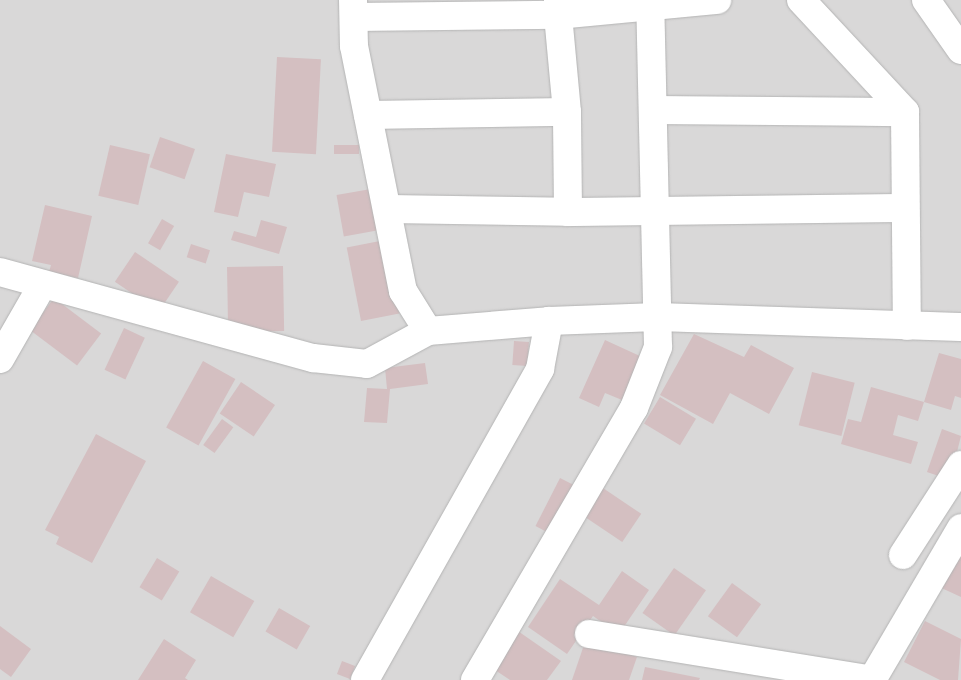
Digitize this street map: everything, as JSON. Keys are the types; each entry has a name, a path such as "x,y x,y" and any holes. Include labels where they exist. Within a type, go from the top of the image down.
{"street":[{"path":"428,330 403,291 354,46 353,8 558,7 717,0"},
{"path":"800,0 905,112 906,326"},
{"path":"926,0 961,50"},
{"path":"475,680 634,408 658,346 657,211 650,2"},
{"path":"558,7 566,112 568,212"},
{"path":"654,110 905,112"},
{"path":"368,115 566,112"},
{"path":"386,209 568,212 904,208"},
{"path":"0,272 313,358 367,364 428,330 550,321 657,317 961,327"},
{"path":"0,359 43,284"},
{"path":"365,680 540,368 550,321"},
{"path":"903,555 961,464"},
{"path":"589,634 872,680 961,528"}],"shaded area":[{"path":"0,0 961,0 961,680 0,680"}],"building":[{"path":"277,57 321,59 316,154 272,152"},
{"path":"160,137 195,149 185,179 150,167"},
{"path":"110,145 150,154 138,205 98,196"},
{"path":"334,145 359,145 359,154 334,154"},
{"path":"226,154 276,164 269,197 244,192 238,217 214,212"},
{"path":"371,189 378,230 344,236 337,195"},
{"path":"45,205 92,216 78,278 49,272 51,265 32,261"},
{"path":"162,219 174,226 160,250 148,243"},
{"path":"261,220 287,227 279,254 231,240 234,231 256,237"},
{"path":"385,240 399,314 361,321 347,247"},
{"path":"191,244 210,250 206,263 187,257"},
{"path":"135,252 179,282 159,311 115,282"},
{"path":"283,266 284,331 228,332 227,267"},
{"path":"54,298 101,334 77,365 30,330"},
{"path":"124,328 145,338 125,379 105,370"},
{"path":"694,334 744,357 751,345 794,368 769,414 730,393 713,424 660,395"},
{"path":"605,340 642,357 622,400 605,393 599,407 579,398"},
{"path":"514,341 529,342 527,366 512,365"},
{"path":"939,353 961,359 961,398 955,396 951,410 924,402"},
{"path":"203,361 235,379 199,445 166,427"},
{"path":"425,363 428,384 390,389 387,423 364,422 367,388 387,389 385,368"},
{"path":"812,372 855,383 841,436 799,425"},
{"path":"241,382 275,405 254,436 220,414"},
{"path":"871,387 924,402 918,421 898,415 893,435 918,442 911,464 841,444 848,419 861,422"},
{"path":"660,397 696,419 680,445 644,424"},
{"path":"222,419 233,427 215,453 203,445"},
{"path":"942,429 961,436 950,480 927,472"},
{"path":"96,434 146,461 92,563 56,544 59,537 45,530"},
{"path":"560,478 574,485 550,533 535,526"},
{"path":"594,482 641,514 622,542 575,510"},
{"path":"961,545 961,597 935,585"},
{"path":"157,558 179,571 162,601 139,587"},
{"path":"674,568 706,590 674,635 642,613"},
{"path":"622,571 649,590 619,634 593,616 567,654 528,627 560,579 599,605"},
{"path":"211,576 254,601 233,637 190,612"},
{"path":"732,583 761,604 737,637 708,616"},
{"path":"279,608 310,626 297,649 266,631"},
{"path":"925,621 961,639 958,680 940,680 904,662"},
{"path":"0,626 31,649 11,677 0,669"},
{"path":"515,629 561,661 547,680 510,680 489,666"},
{"path":"164,639 196,660 185,678 188,680 138,680"},
{"path":"586,639 637,657 629,680 572,680"},
{"path":"342,661 355,666 350,679 337,674"},
{"path":"645,667 700,678 699,680 642,680"}]}
